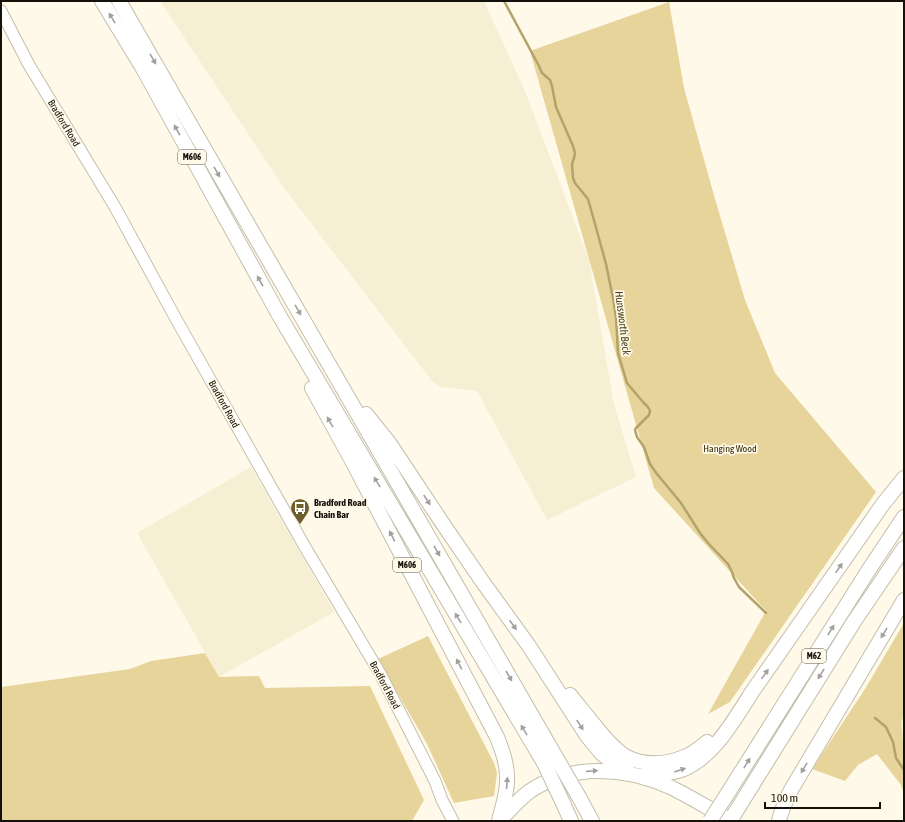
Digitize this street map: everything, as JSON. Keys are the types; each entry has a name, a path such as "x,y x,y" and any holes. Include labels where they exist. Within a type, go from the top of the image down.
{"highway":[{"name":"M606","path":"102,1 141,65 279,315 550,761 579,797 592,821"},
{"name":"M606","path":"120,1 341,384 550,761 563,803 571,821"},
{"name":"M606","path":"279,315 315,396 350,457 497,737 508,778 499,821"},
{"name":"M606","path":"341,384 390,444 482,581 529,646 587,736 609,760 619,767 637,775"},
{"path":"637,775 674,772 688,767 701,759 717,743 737,717 752,692 884,504 904,478"},
{"name":"M62","path":"710,821 904,517"},
{"name":"M62","path":"730,821 855,620 904,548"},
{"path":"780,821 782,810 791,790 904,600"},
{"path":"529,646 549,667 601,734 624,755 641,762 668,762 693,753 707,742 752,692"},
{"path":"499,821 529,792 542,784 575,773 593,771 637,775 671,787 730,821"}],"street":[{"name":"Bradford Road","path":"1,11 29,66 115,207 176,319 306,548 381,675 435,781 452,821"},
{"name":"Bradford Road","path":"442,800 446,821"}],"shaded area":[{"path":"160,1 484,1 525,91 589,260 614,404 636,477 547,520 477,391 440,387 432,381 284,188"},
{"path":"251,467 334,612 219,677 137,533"},
{"path":"904,717 904,753 901,721"}],"green space":[{"name":"Hanging Wood","path":"669,2 684,88 715,199 745,300 775,373 876,492 730,702 708,714 766,611 654,488 530,51"},
{"path":"904,623 904,717 901,721 904,753 904,794 901,785 877,754 858,765 845,781 812,769 865,689"},
{"path":"428,636 494,763 497,773 494,796 454,803 427,744 378,659"},
{"path":"205,653 219,677 259,676 265,688 370,686 424,800 412,821 1,821 1,687 130,669 151,661"}],"waterway":[{"name":"Hunsworth Beck","path":"504,1 542,73 550,80 556,107 573,146 575,153 572,164 573,178 575,183 588,199 606,264 616,317 618,353 627,383 650,411 649,415 636,428 635,430 637,437 644,447 650,464 681,503 700,533 728,564 739,587 766,613"},
{"name":"Hunsworth Beck","path":"875,718 886,727 893,742 896,758 904,770"}],"place":[{"name":"Bradford Road Chain Bar","path":"300,525"}]}
